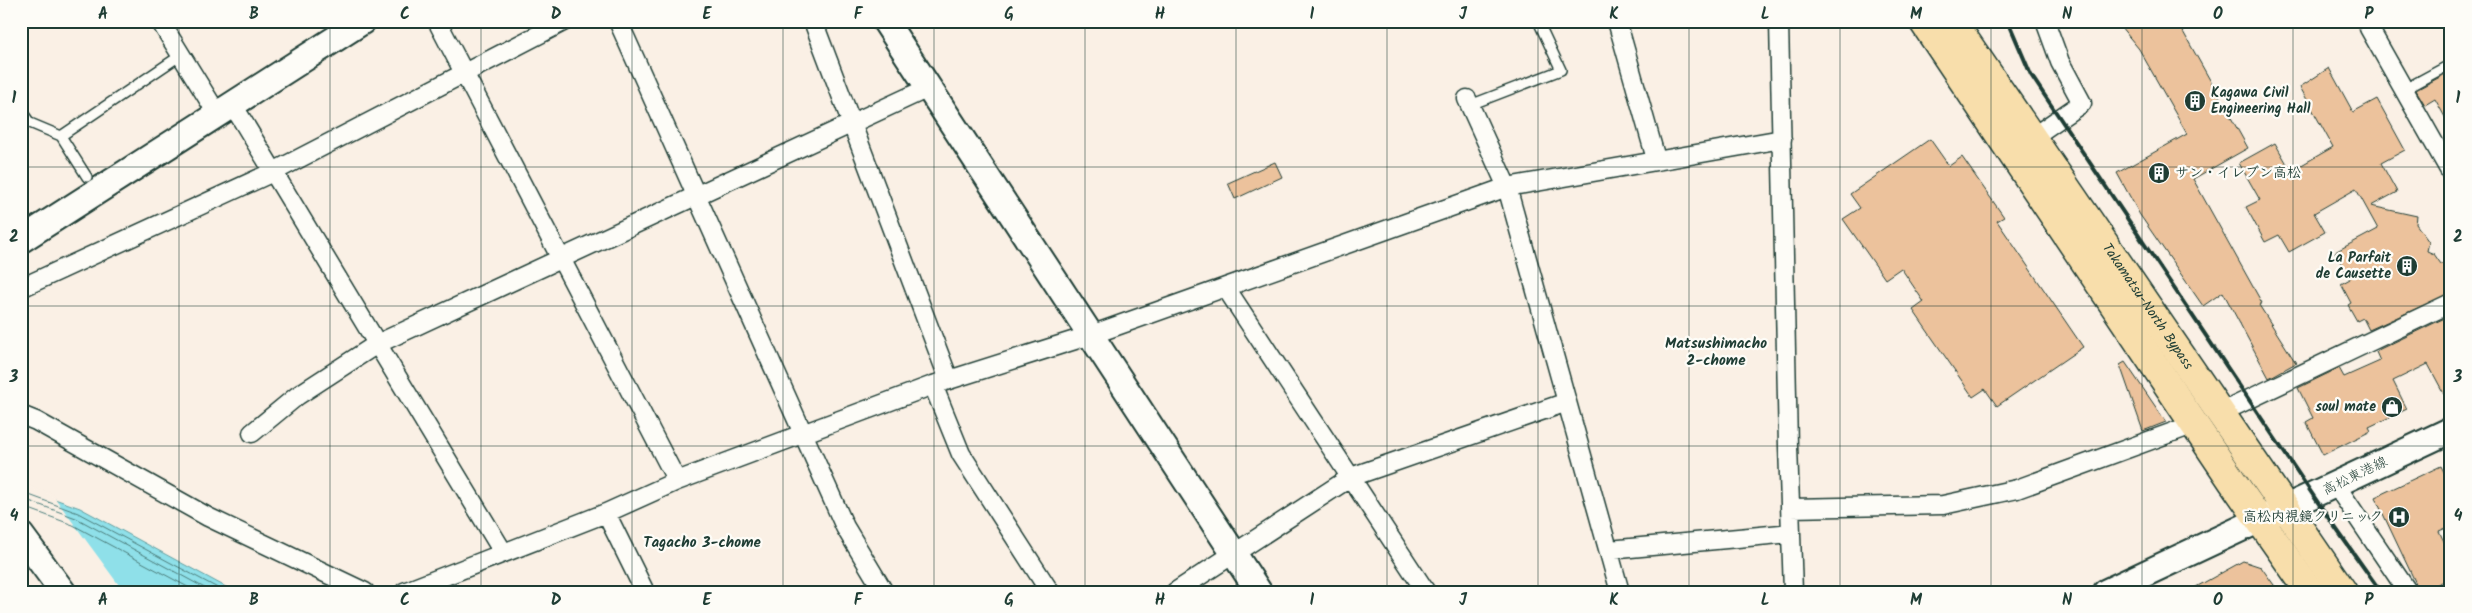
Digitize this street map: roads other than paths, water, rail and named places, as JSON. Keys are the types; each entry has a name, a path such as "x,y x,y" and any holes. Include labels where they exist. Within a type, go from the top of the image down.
{"highway":[{"name":"Takamatsu-North Bypass","path":"1923,21 2021,145 2220,413 2343,592"},
{"name":"Takamatsu-North Bypass","path":"1952,21 2021,145 2195,424 2310,592"}],"street":[{"path":"160,21 181,55 273,172 503,552"},
{"path":"22,238 363,21"},
{"path":"437,21 676,481"},
{"path":"21,288 273,172 565,21"},
{"path":"618,21 845,527 884,592"},
{"path":"813,21 852,123 941,383 961,454 1050,592"},
{"path":"885,21 1259,592"},
{"path":"1617,21 1656,159"},
{"path":"1779,21 1790,508 1794,592"},
{"path":"2021,145 2082,103 2060,62 2045,21"},
{"path":"2369,28 2451,173"},
{"path":"252,433 297,396 377,344 928,88"},
{"path":"1469,102 1507,186 1620,592"},
{"path":"404,592 606,513 676,481 941,383 1091,335 1507,186 1656,159 1782,139"},
{"path":"1226,288 1426,592"},
{"path":"2220,413 2451,303"},
{"path":"1175,592 1351,477 1567,402"},
{"path":"21,415 36,420 208,517 365,592"},
{"path":"1790,508 1943,505 2017,489 2195,424"},
{"name":"高松東港線","path":"2106,592 2451,430"},
{"path":"2335,484 2408,592"},
{"path":"606,513 645,592"},
{"path":"1608,550 1791,533"},
{"path":"21,535 63,592"}],"lane":[{"path":"1469,102 1561,70 1538,21"},
{"path":"61,136 181,55"},
{"path":"2403,90 2451,64"},
{"path":"21,110 30,123 61,136 87,177"}],"water":[{"path":"21,487 80,508 235,592 44,592"}],"railway":[{"path":"2008,21 2031,75 2325,513 2381,592"}],"place":[{"name":"Kagawa Civil Engineering Hall","path":"2195,101"},
{"name":"サン・イレブン高松","path":"2159,173"},
{"name":"La Parfait de Causette","path":"2407,266"},
{"name":"soul mate","path":"2392,407"},
{"name":"高松内視鏡クリニック","path":"2399,517"}],"district":[{"name":"Matsushimacho 2-chome","path":"1716,352"},
{"name":"Tagacho 3-chome","path":"702,543"}]}
